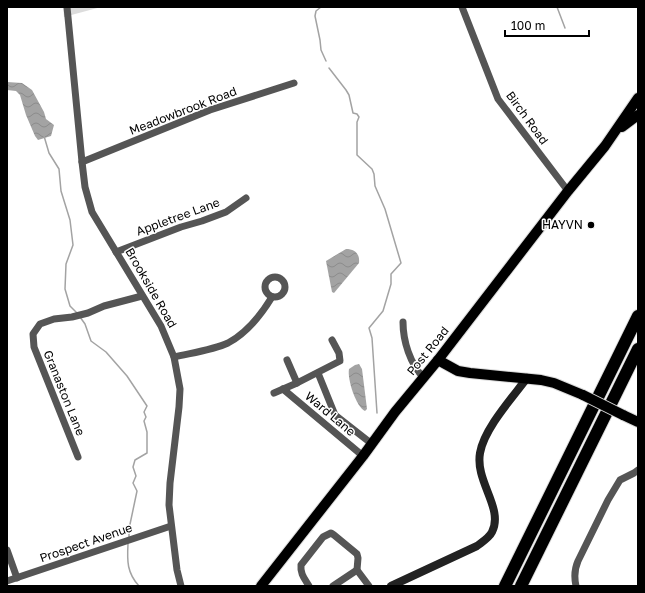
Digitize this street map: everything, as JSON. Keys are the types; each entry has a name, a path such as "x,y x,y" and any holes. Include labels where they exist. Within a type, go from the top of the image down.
{"highway":[{"path":"505,586 636,320 638,312"},
{"path":"521,586 638,349"},
{"path":"530,586 582,463"}],"main road":[{"name":"Post Road","path":"261,586 615,131 638,98"},
{"name":"Post Road","path":"615,131 638,115"},
{"path":"438,360 458,371 527,378 554,384 583,395 638,422"}],"street":[{"name":"Brookside Road","path":"67,7 73,82 85,187 92,212 161,326 174,357 180,389 169,505 177,570 181,586"},
{"name":"Birch Road","path":"462,7 498,99 568,191"},
{"name":"Meadowbrook Road","path":"82,162 210,110 294,83"},
{"name":"Appletree Lane","path":"116,252 181,227 202,222 226,212 246,198"},
{"name":"Granaston Lane","path":"78,457 34,347 33,334 40,324 54,318 72,317 88,313 104,306 142,296"},
{"path":"174,357 227,344 254,323 272,297"},
{"path":"403,322 404,336 408,351 417,371 424,378"},
{"path":"274,393 340,361 339,353 332,340"},
{"path":"287,360 297,383"},
{"path":"318,373 335,415 372,444"},
{"path":"391,586 476,546 487,539 492,532 494,523 494,509 481,476 479,464 480,452 489,430 527,378"},
{"name":"Ward Lane","path":"283,389 363,456"},
{"path":"334,431 341,420"},
{"path":"576,586 574,578 575,569 608,500 620,480 638,470"},
{"name":"Prospect Avenue","path":"7,581 172,526"},
{"path":"309,586 300,570 301,565 325,535 331,533 357,554 357,570 369,586"},
{"path":"7,550 18,578"},
{"path":"333,586 357,570"}],"green space":[{"path":"63,7 101,7 64,17"}],"water":[{"path":"7,82 22,83 32,90 44,112 46,119 54,125 51,136 38,140 26,115 20,95 16,91 7,90"},
{"path":"346,249 354,251 358,255 359,263 334,293 332,292 326,261"},
{"path":"359,364 362,369 367,409 365,411 355,399 349,379 349,369"}],"waterway":[{"path":"321,7 316,11 315,16 321,50 326,61"},
{"path":"557,7 565,28"},
{"path":"329,68 349,95 353,113 357,114 359,117 357,122 357,155 372,169 375,186 385,209 401,263 391,274 391,284 383,311 369,328 372,338 377,413"},
{"path":"44,136 49,153 59,169 61,191 70,220 73,245 66,264 65,289 70,306 78,314"},
{"path":"80,317 85,324 91,341 106,352 127,376 147,406 144,412 146,417 144,421 147,432 147,453 135,460 133,467 136,476 133,483 137,491 129,529 129,538"},
{"path":"128,544 130,571 139,586"}],"place":[{"name":"HAYVN","path":"591,225"}]}
